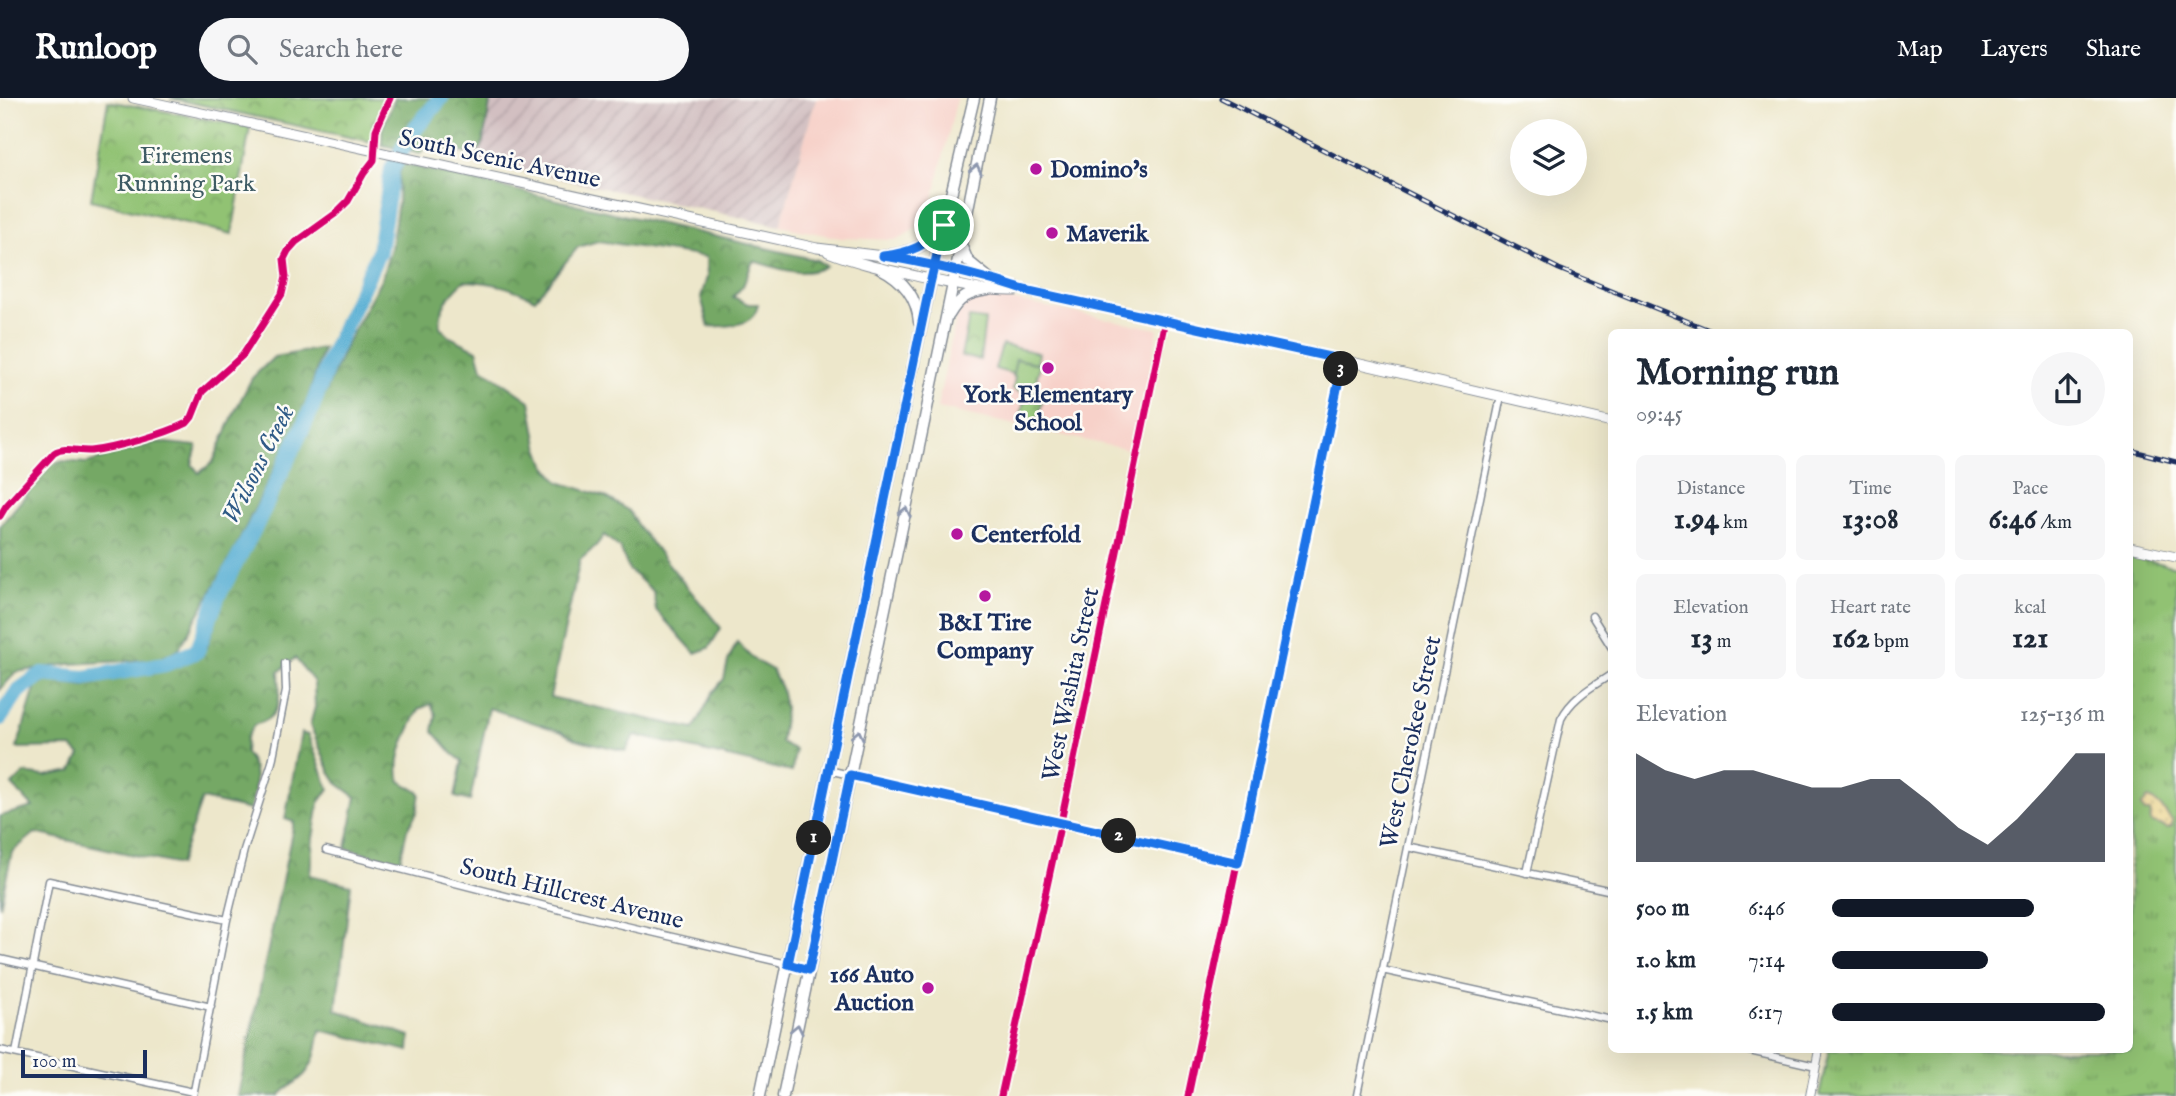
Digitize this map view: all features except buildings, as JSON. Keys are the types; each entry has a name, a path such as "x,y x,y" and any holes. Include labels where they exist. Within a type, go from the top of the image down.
{"main road":[{"name":"South Scenic Avenue","path":"133,98 817,248 883,256 934,266 956,271 989,285"},
{"path":"760,1096 931,279 974,98"},
{"path":"783,1096 990,98"},
{"path":"883,256 903,253 924,245 944,225"},
{"path":"945,324 960,300 989,285 964,256 961,239"},
{"name":"South Scenic Avenue","path":"817,248 880,268 953,284 1025,290 1608,421"},
{"path":"880,268 899,279 909,290 917,309 920,333"},
{"path":"2133,548 2176,557"}],"street":[{"name":"West Washita Street","path":"1002,1096 1165,320"},
{"path":"1188,1096 1343,360"},
{"name":"West Cherokee Street","path":"1358,1096 1501,396"},
{"path":"1592,616 1608,642"},
{"path":"0,1050 193,1094 227,920 244,850 272,762 286,691 285,663"},
{"path":"1527,873 1561,719 1579,695 1608,677"},
{"path":"828,769 1238,863"},
{"path":"1408,847 1608,890"},
{"name":"South Hillcrest Avenue","path":"326,850 809,970"},
{"path":"16,1054 49,881 227,920"},
{"path":"0,959 211,1007"},
{"path":"1382,970 1608,1019"},
{"path":"1758,1053 1816,1066"},
{"path":"1810,1096 1818,1053"}],"shaded area":[{"path":"491,98 816,98 780,226 472,160 482,147"},
{"path":"816,98 957,98 928,221 897,240 841,238 780,226"},
{"name":"York Elementary School","path":"976,297 996,297 1158,329 1134,451 937,408 956,318 965,305"}],"green space":[{"path":"170,98 387,98 374,125 372,142"},
{"path":"395,98 491,98 482,147 474,155 427,145 420,154 382,145 382,129"},
{"name":"Firemens Running Park","path":"108,101 250,127 232,234 91,200"},
{"path":"403,164 817,260 826,266 799,272 753,261 743,286 733,297 748,304 758,304 756,312 740,324 709,327 701,297 707,277 706,257 598,241 578,247 535,299 501,286 464,281 446,302 440,320 440,327 450,337 477,350 482,368 530,401 538,445 545,464 559,482 606,497 629,511 639,528 721,628 709,648 695,653 656,610 653,591 629,570 620,548 604,535 580,560 550,697 694,729 713,692 724,679 728,661 737,642 753,659 772,670 781,688 785,708 781,742 795,750 792,772 634,735 626,751 575,739 562,732 489,708 470,801 455,797 462,761 433,731 436,715 431,704 419,709 400,753 400,781 420,793 417,813 407,830 400,862 346,848 356,797 337,783 330,772 310,725 315,707 314,682 295,658 279,672 279,698 275,711 270,717 254,725 246,738 245,753 253,766 255,780 250,810 202,799 179,865 35,833 12,852 0,907 0,816 33,807 12,785 24,773 45,776 72,771 80,755 72,747 17,748 36,685 47,681 85,686 171,669 194,659 207,647 222,602 313,421 344,349 382,277 391,248 399,174"},
{"path":"969,318 985,320 980,360 961,356"},
{"path":"1002,345 1039,353 1037,363 1016,359 1013,374 995,369"},
{"path":"323,348 306,405 233,553 179,649 162,659 69,664 16,672 0,690 0,526 51,465 63,461 87,463 158,442 197,446 192,464 199,473 213,462 252,378 274,357"},
{"path":"1016,359 1040,364 1034,391 1044,396 1036,425 1020,422 1025,394 1013,389 1015,377 1012,376"},
{"path":"2133,557 2176,567 2176,1096 1819,1096 1828,1053 2133,1053"},
{"path":"301,733 308,735 329,789 319,803 310,875 351,885 336,1010 410,1036 409,1051 320,1030 316,1053 309,1069 279,1096 238,1096 294,822 285,819"}],"sand":[{"path":"2148,799 2161,807 2172,820 2172,826 2168,828 2151,822 2150,812 2145,812 2141,807"}],"waterway":[{"name":"Wilsons Creek","path":"0,718 18,691 42,674 85,678 165,664 197,651 218,596 255,527 312,408 331,356 379,251 392,169 410,135 441,98"}],"railway":[{"path":"1221,98 1559,269 1707,329"},
{"path":"2133,451 2176,462"}],"cycle path":[{"path":"0,516 54,453 113,447 154,436 187,423 202,392 243,355 282,294 286,277 284,259 288,251 348,201 374,160 376,130 390,98"},
{"path":"1001,1096 1165,320"},
{"path":"1188,1096 1343,360"}],"place":[{"name":"Domino's","path":"1036,169"},
{"name":"Maverik","path":"1052,233"},
{"name":"York Elementary School","path":"1048,368"},
{"name":"Centerfold","path":"957,534"},
{"name":"B&I Tire Company","path":"985,596"},
{"name":"166 Auto Auction","path":"928,988"}],"route":[{"path":"944,225 924,245 903,253 883,256 934,266 990,279 1028,291 1343,360 1238,863 850,775 809,970 788,964 930,284 934,266 944,225"}]}
